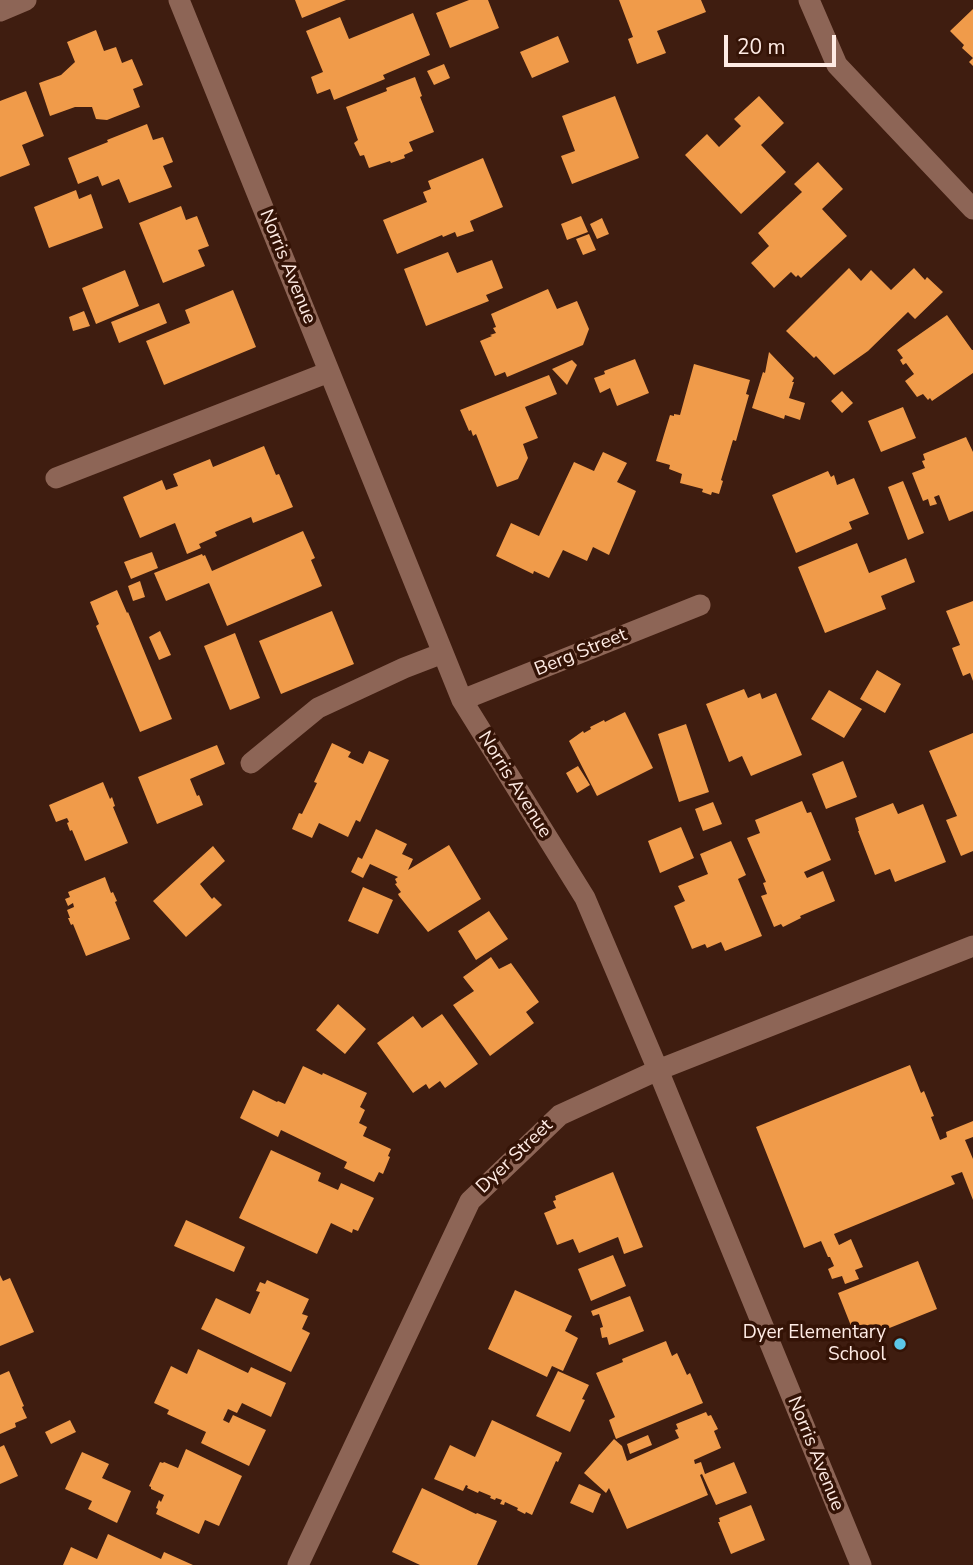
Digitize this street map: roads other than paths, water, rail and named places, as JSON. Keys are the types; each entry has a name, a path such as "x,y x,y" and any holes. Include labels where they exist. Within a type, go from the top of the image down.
{"street":[{"path":"0,11 26,0"},
{"name":"Norris Avenue","path":"179,0 462,700 585,898 861,1565"},
{"path":"809,0 837,65 973,209"},
{"path":"56,478 329,372"},
{"name":"Berg Street","path":"462,700 700,605"},
{"path":"251,763 318,708 443,653"},
{"name":"Dyer Street","path":"298,1565 470,1200 560,1115 658,1070 973,946"}],"place":[{"name":"Dyer Elementary School","path":"900,1344"}]}
